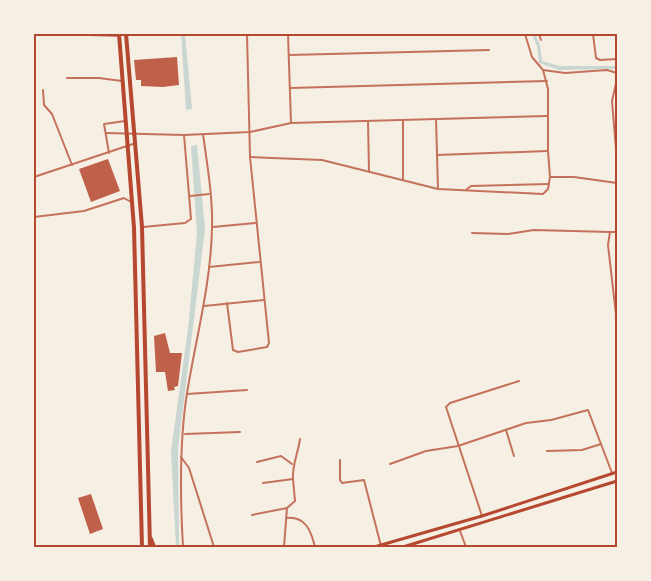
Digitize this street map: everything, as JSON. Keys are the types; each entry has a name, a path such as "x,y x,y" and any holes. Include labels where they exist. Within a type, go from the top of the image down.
{"highway":[{"path":"126,34 142,227 150,547"},
{"path":"119,35 126,146 132,202 138,339 142,547"},
{"path":"150,536 154,547"}],"main road":[{"path":"374,547 482,516 617,472"},
{"path":"404,547 617,481"}],"street":[{"path":"60,34 119,35"},
{"path":"227,303 232,347 238,352 265,348 269,345 259,262 250,157 246,34"},
{"path":"288,34 291,123"},
{"path":"250,157 309,158 438,189 536,195 546,192 550,177 547,81 543,70 532,57 526,34"},
{"path":"539,34 541,40"},
{"path":"593,34 596,58 600,60 617,60"},
{"path":"289,55 490,50"},
{"path":"543,70 573,73 607,70 617,73"},
{"path":"67,78 123,81"},
{"path":"617,79 612,101 617,161"},
{"path":"290,88 547,81"},
{"path":"43,90 44,105 52,114 72,165"},
{"path":"106,133 204,134 250,132 291,123 548,116"},
{"path":"436,119 438,189"},
{"path":"403,120 403,180"},
{"path":"109,153 104,124 107,122 125,121"},
{"path":"368,121 369,171"},
{"path":"142,227 190,221 192,215 191,196 184,134"},
{"path":"183,547 180,483 181,457 187,394 204,306 212,227 204,134"},
{"path":"34,177 135,143"},
{"path":"437,155 548,151"},
{"path":"550,177 574,177 617,183"},
{"path":"465,191 471,186 549,184"},
{"path":"191,196 208,195"},
{"path":"34,217 84,211 124,198 132,202"},
{"path":"212,227 255,222"},
{"path":"472,233 508,234 534,230 617,232"},
{"path":"610,232 608,245 617,323"},
{"path":"208,267 259,262"},
{"path":"204,306 264,300"},
{"path":"482,516 458,446 447,405 519,381"},
{"path":"187,394 247,390"},
{"path":"390,464 426,451 458,446 526,423 551,420 588,410 612,473"},
{"path":"506,430 514,456"},
{"path":"184,434 240,432"},
{"path":"252,515 287,508 295,501 292,464 298,454 300,439"},
{"path":"547,451 582,450 601,444"},
{"path":"257,462 281,456 292,464"},
{"path":"181,457 189,468 214,547"},
{"path":"340,460 340,482 344,484 364,480 382,546"},
{"path":"263,483 293,479"},
{"path":"284,547 287,508"},
{"path":"286,518 299,518 308,526 315,547"},
{"path":"460,529 466,547"}],"shaded area":[{"path":"181,34 185,34 192,109 186,110"},
{"path":"532,34 535,34 540,45 542,61 560,66 617,66 617,69 559,70 539,63 537,46"},
{"path":"197,145 205,229 178,449 179,547 176,547 171,451 188,329 197,233 191,146"}],"building":[{"path":"177,57 179,85 163,87 141,86 141,80 136,80 134,60"},
{"path":"108,159 120,191 91,202 79,169"},
{"path":"165,333 170,353 182,353 178,386 174,387 175,390 168,391 165,372 156,372 154,336"},
{"path":"91,494 103,529 90,534 78,498"}]}
